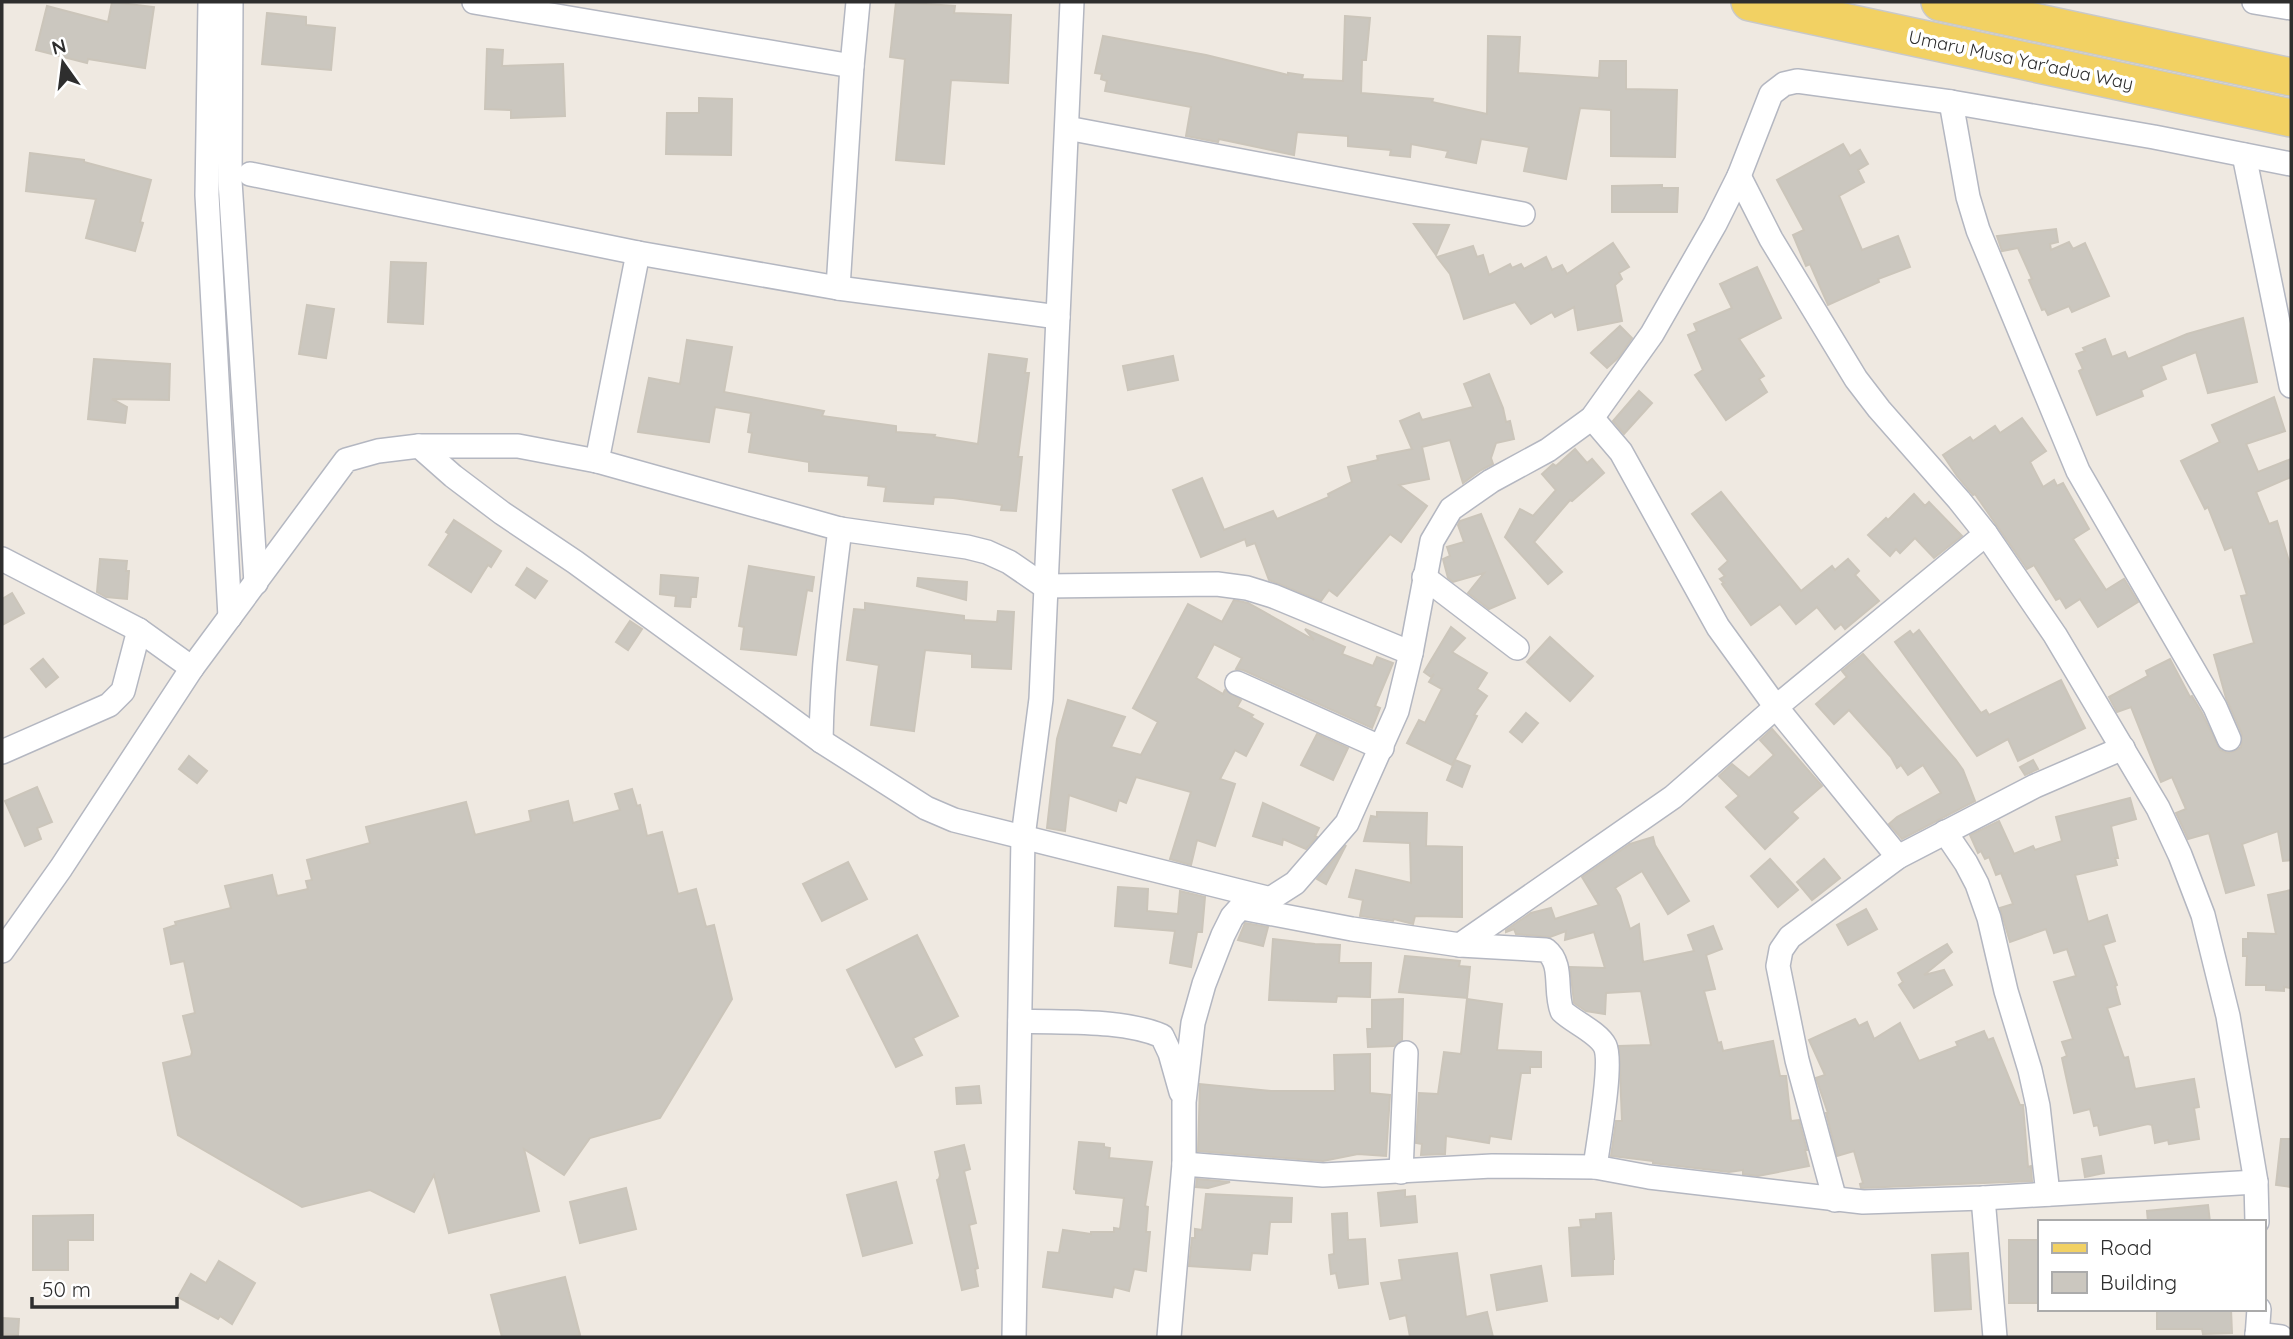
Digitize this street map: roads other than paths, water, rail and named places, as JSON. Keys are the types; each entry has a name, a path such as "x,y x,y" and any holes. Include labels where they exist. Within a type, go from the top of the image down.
{"main road":[{"name":"Umaru Musa Yar'adua Way","path":"1750,2 2291,118"},
{"path":"1940,2 2291,77"}],"street":[{"path":"210,2 207,195 230,617"},
{"path":"231,2 230,181 256,583"},
{"path":"474,2 852,66"},
{"path":"838,288 858,2"},
{"path":"1014,1337 1023,837 1041,699 1072,2"},
{"path":"2254,2 2291,8"},
{"path":"1169,1337 1184,1164 1184,1102 1193,1023 1204,984 1223,935 1240,908 1270,899 1295,883 1346,822 1397,711 1433,541 1451,509 1491,481 1548,450 1592,418 1652,334 1715,224 1739,176 1771,94 1783,84 1797,81 1951,102 2291,164"},
{"path":"1951,102 1968,197 1978,230 2078,471 2215,707 2229,739"},
{"path":"1067,128 1523,214"},
{"path":"2244,155 2291,386"},
{"path":"250,174 638,253 838,288 1058,317"},
{"path":"1739,176 1778,250 1856,379 1986,534 2055,635 2158,808 2175,843 2203,915 2228,1016 2256,1182 2257,1220"},
{"path":"597,461 638,253"},
{"path":"1592,418 1621,452 1718,626 1776,708 1898,856"},
{"path":"419,446 502,513 575,562 821,741 926,808 954,820 1270,899"},
{"path":"2,951 61,868 192,668 346,460 378,451 419,446 518,446 597,461 841,529 987,552 1009,562 1044,586 1217,584 1247,588 1273,596 1411,653"},
{"path":"821,741 821,691 826,636 841,529"},
{"path":"1460,944 1673,797 1986,534"},
{"path":"2,559 139,629 192,668"},
{"path":"1424,577 1517,648"},
{"path":"2,752 110,705 123,691 139,629"},
{"path":"1237,683 1382,748"},
{"path":"1835,1200 1797,1060 1779,966 1781,950 1790,937 1898,856 2035,786 2123,748"},
{"path":"1945,832 1977,884 1990,918 2006,991 2031,1070 2048,1194"},
{"path":"1240,908 1352,929 1460,944 1539,948 1553,955 1562,1010 1599,1039 1605,1045 1607,1055 1605,1094 1595,1167"},
{"path":"1020,1021 1125,1026 1149,1030 1162,1036 1170,1053 1184,1102"},
{"path":"1401,1171 1406,1053"},
{"path":"1184,1164 1323,1175 1492,1166 1595,1167 1649,1177 1863,1202 1983,1198 2256,1182"},
{"path":"1983,1198 1995,1337"},
{"path":"2259,1311 2257,1336 2280,1337"}]}
